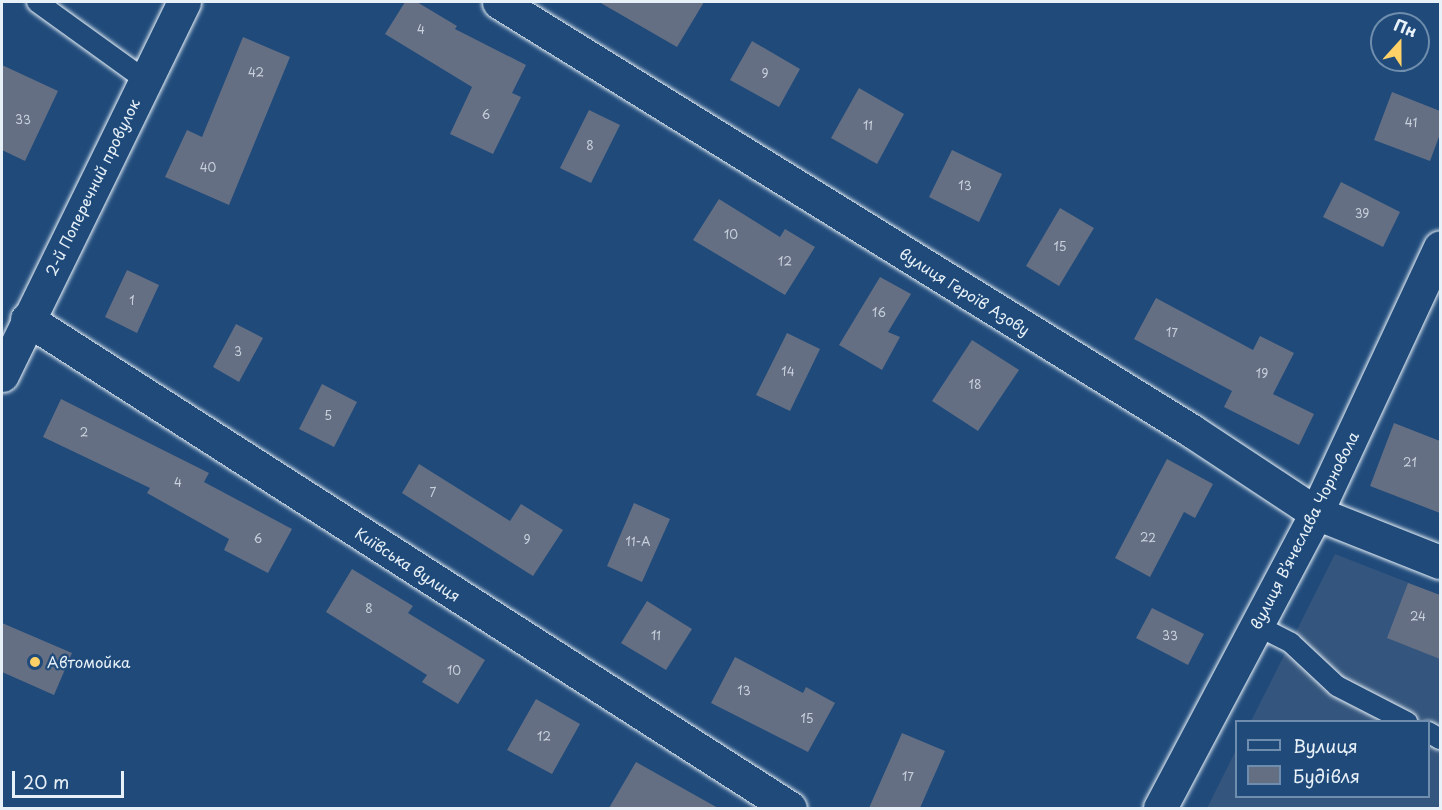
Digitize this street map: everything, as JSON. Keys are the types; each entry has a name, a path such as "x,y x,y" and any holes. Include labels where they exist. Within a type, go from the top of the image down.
{"street":[{"name":"2-й Поперечний провулок","path":"2,375 27,319 184,2"},
{"name":"вулиця Героїв Азову","path":"499,2 1192,431 1316,513 1440,562"},
{"name":"вулиця Вʼячеслава Чорновола","path":"1160,808 1316,513 1440,247"},
{"name":"Київська вулиця","path":"27,319 790,808"}],"lane":[{"path":"37,2 145,80"},
{"path":"1256,625 1291,643 1337,686 1403,720"}],"shaded area":[{"path":"1335,554 1440,595 1440,808 1207,808 1235,752 1235,798 1430,798 1430,720 1252,720"}],"building":[{"path":"405,2 417,2 457,26 455,29 526,65 512,93 521,97 493,154 450,134 472,87 385,34"},
{"path":"599,2 704,2 677,47"},
{"path":"243,37 290,57 229,205 165,177 187,130 202,137"},
{"path":"752,41 800,69 779,107 730,80"},
{"path":"2,65 58,91 25,161 2,150"},
{"path":"859,88 904,114 877,164 831,138"},
{"path":"1392,92 1440,111 1440,134 1430,161 1374,140"},
{"path":"589,110 620,125 591,183 560,168"},
{"path":"952,150 1002,174 979,222 929,197"},
{"path":"1341,182 1400,212 1383,247 1323,217"},
{"path":"719,199 780,237 785,229 815,247 785,295 693,240"},
{"path":"1060,208 1094,228 1059,286 1026,266"},
{"path":"127,270 159,285 137,333 105,317"},
{"path":"880,277 911,294 888,332 900,337 882,370 839,345"},
{"path":"1156,298 1253,350 1260,336 1294,353 1273,394 1314,414 1299,445 1224,407 1232,391 1134,339"},
{"path":"236,324 263,338 239,382 213,367"},
{"path":"787,333 820,349 790,411 756,395"},
{"path":"972,340 1019,370 978,431 932,401"},
{"path":"322,384 357,402 334,447 299,429"},
{"path":"61,399 209,473 204,482 292,529 268,573 224,550 229,539 147,493 150,488 43,437"},
{"path":"1394,423 1440,441 1440,513 1370,486"},
{"path":"1167,459 1213,484 1195,518 1184,512 1150,577 1115,558"},
{"path":"419,464 510,521 521,504 563,530 533,576 402,493"},
{"path":"634,503 670,519 642,582 607,566"},
{"path":"352,569 413,606 408,613 485,660 458,704 422,682 427,675 326,612"},
{"path":"1408,583 1440,595 1440,659 1387,638"},
{"path":"647,601 692,629 666,670 621,643"},
{"path":"1152,608 1204,634 1188,665 1136,638"},
{"name":"Автомойка","path":"2,623 72,653 54,695 2,672"},
{"path":"735,657 803,693 806,687 835,703 808,752 711,703"},
{"path":"536,699 580,724 552,774 507,750"},
{"path":"902,733 945,751 920,808 869,808"},
{"path":"636,762 718,808 609,808"}],"place":[{"name":"Автомойка","path":"35,662"}]}
